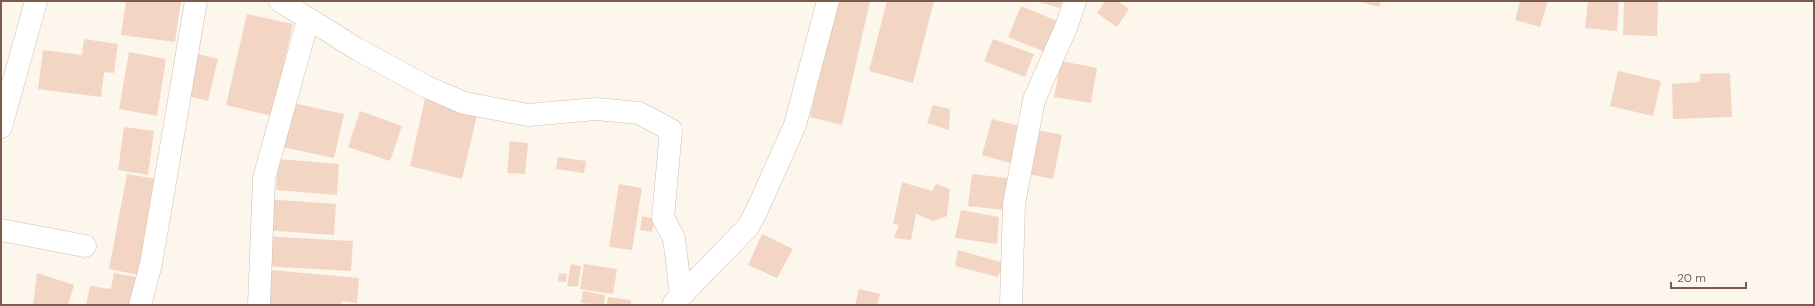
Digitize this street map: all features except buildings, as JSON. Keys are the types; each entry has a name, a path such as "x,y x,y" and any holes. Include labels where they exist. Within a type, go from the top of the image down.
{"street":[{"path":"1,127 36,1"},
{"path":"140,305 152,264 196,1"},
{"path":"280,1 308,20 363,52 427,87 464,103 528,115 596,109 640,113 671,130 663,218 674,238 676,300"},
{"path":"676,300 748,227 757,210 795,125 828,1"},
{"path":"1011,305 1014,204 1034,100 1067,24 1075,1"},
{"path":"259,305 264,178 308,20"},
{"path":"1,230 85,246"}]}
